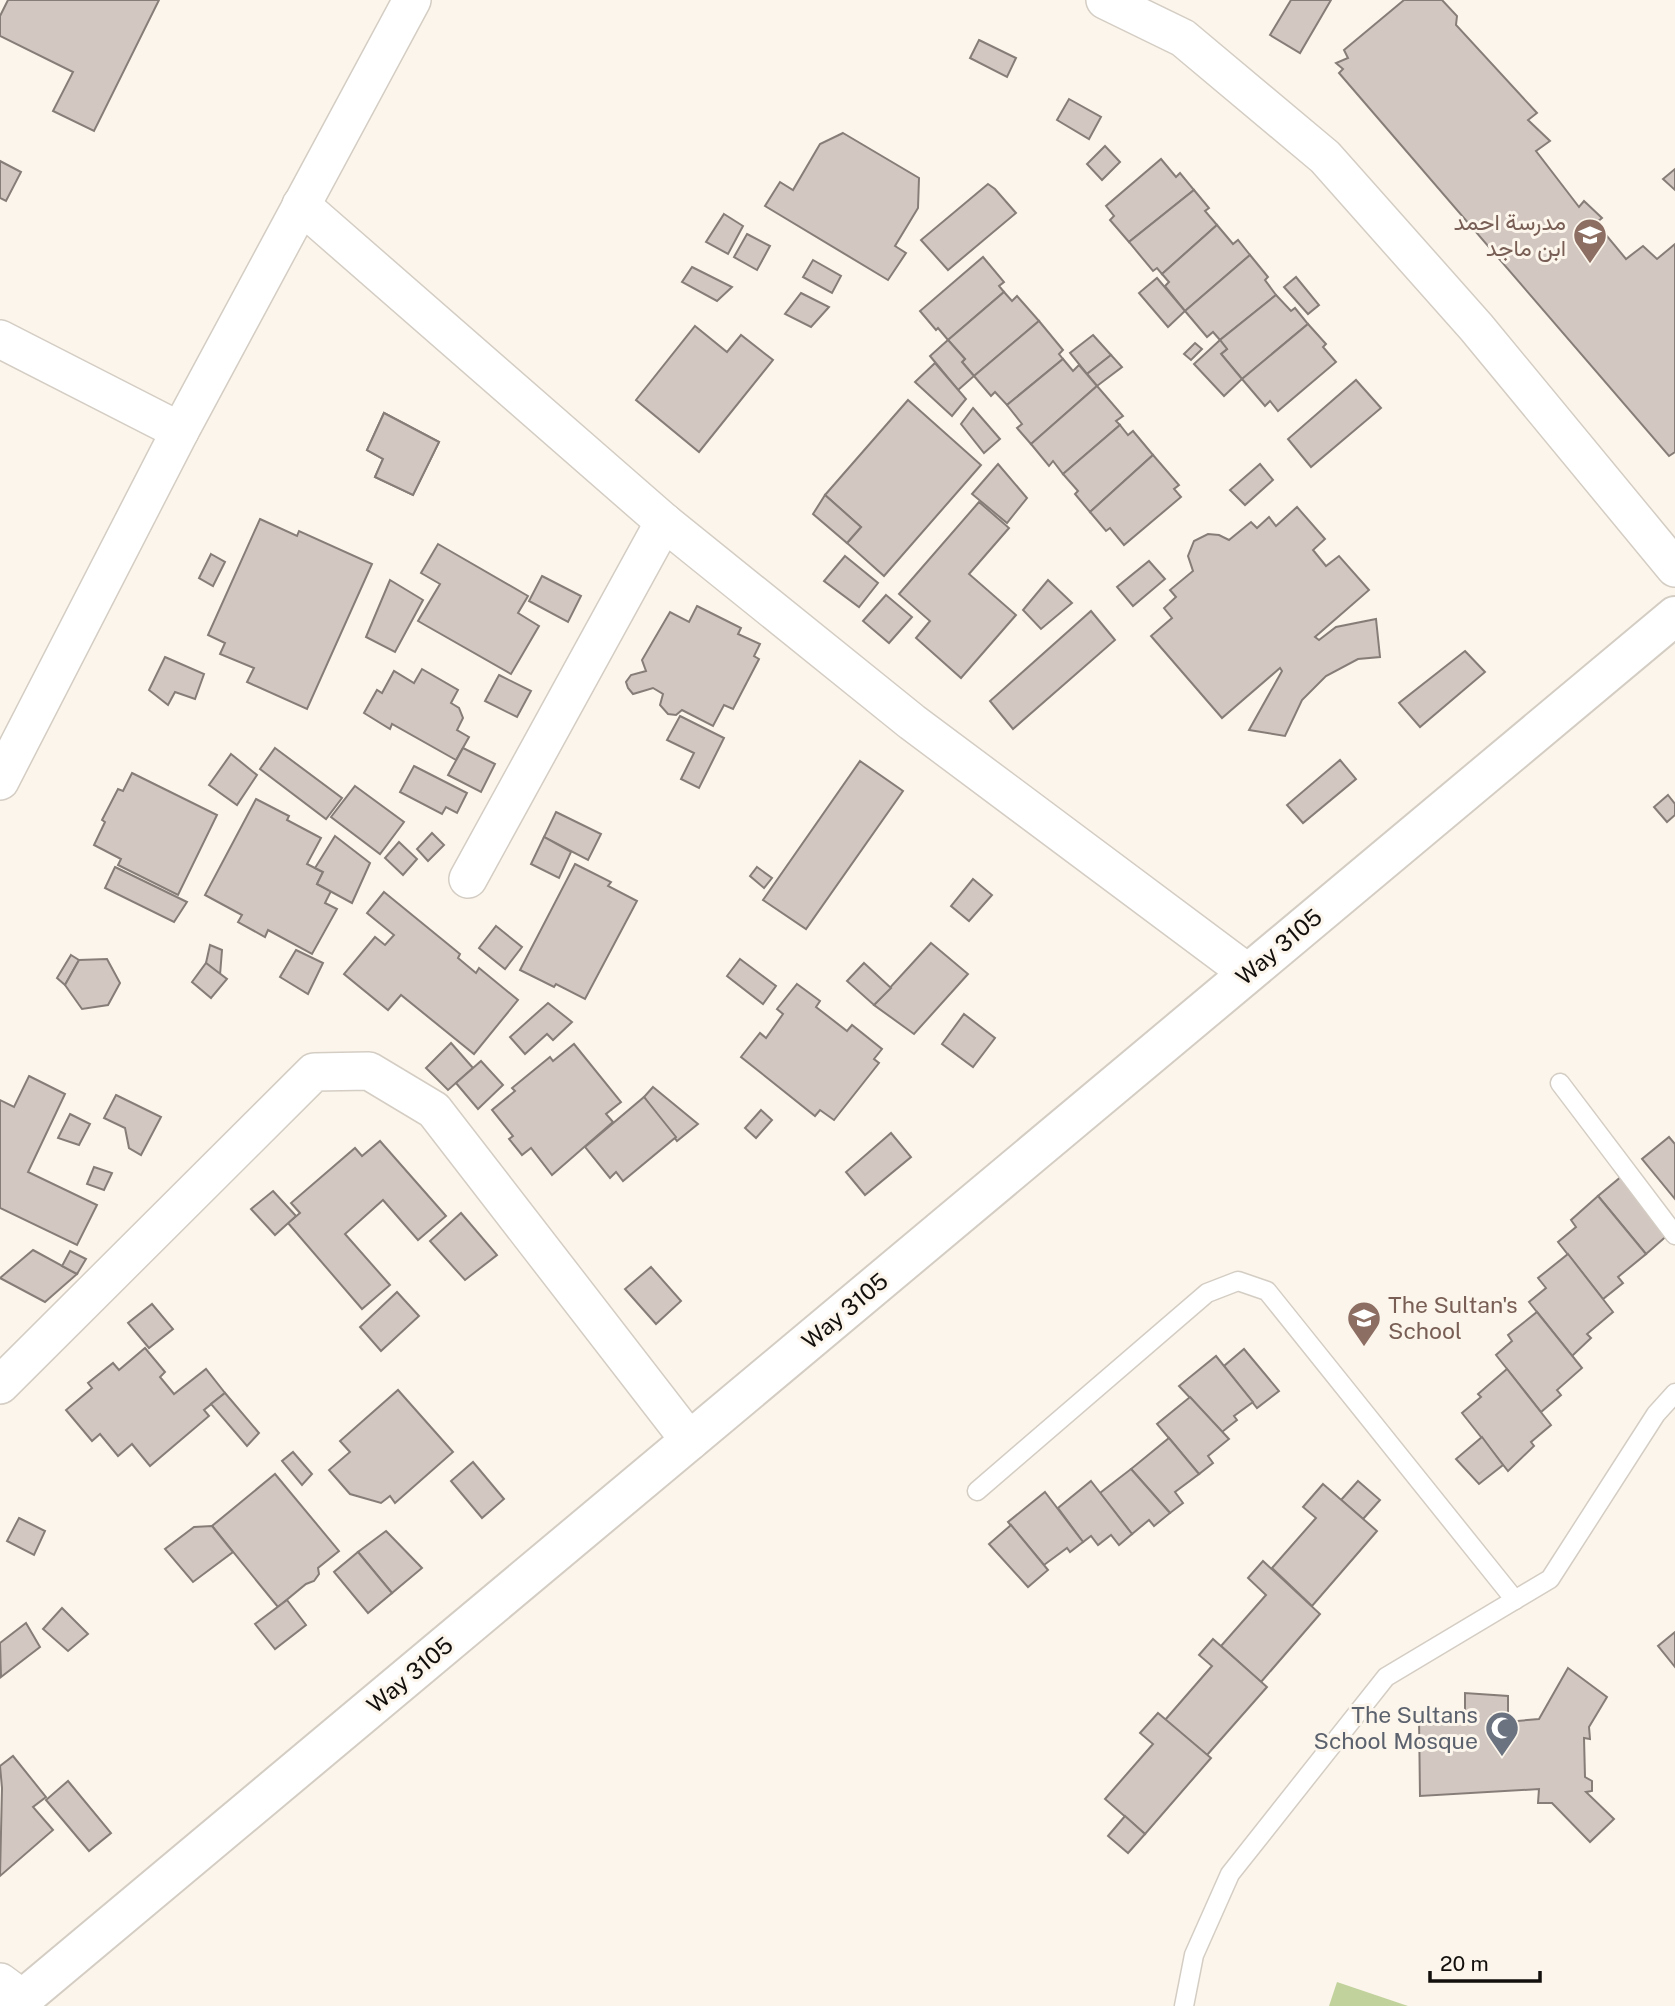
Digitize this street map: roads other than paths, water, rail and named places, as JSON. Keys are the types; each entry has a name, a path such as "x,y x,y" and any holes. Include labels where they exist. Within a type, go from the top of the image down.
{"street":[{"path":"0,781 180,431 412,0"},
{"path":"1105,0 1183,38 1325,157 1476,327 1675,568"},
{"path":"301,205 664,522 912,722 1248,973"},
{"path":"0,339 180,431"},
{"path":"468,879 664,522"},
{"name":"Way 3105","path":"13,1996 690,1441 1675,616"},
{"path":"0,1385 314,1072 369,1071 433,1110 690,1441"}],"lane":[{"path":"1560,1083 1675,1236"},
{"path":"977,1490 1207,1293 1238,1281 1267,1291 1515,1600"},
{"path":"1184,2006 1194,1955 1230,1874 1386,1677 1550,1579 1656,1414 1675,1393"}],"place":[{"name":"مدرسة احمد ابن ماجد","path":"1590,265"},
{"name":"The Sultan's School","path":"1364,1348"},
{"name":"The Sultans School Mosque","path":"1502,1758"}]}
